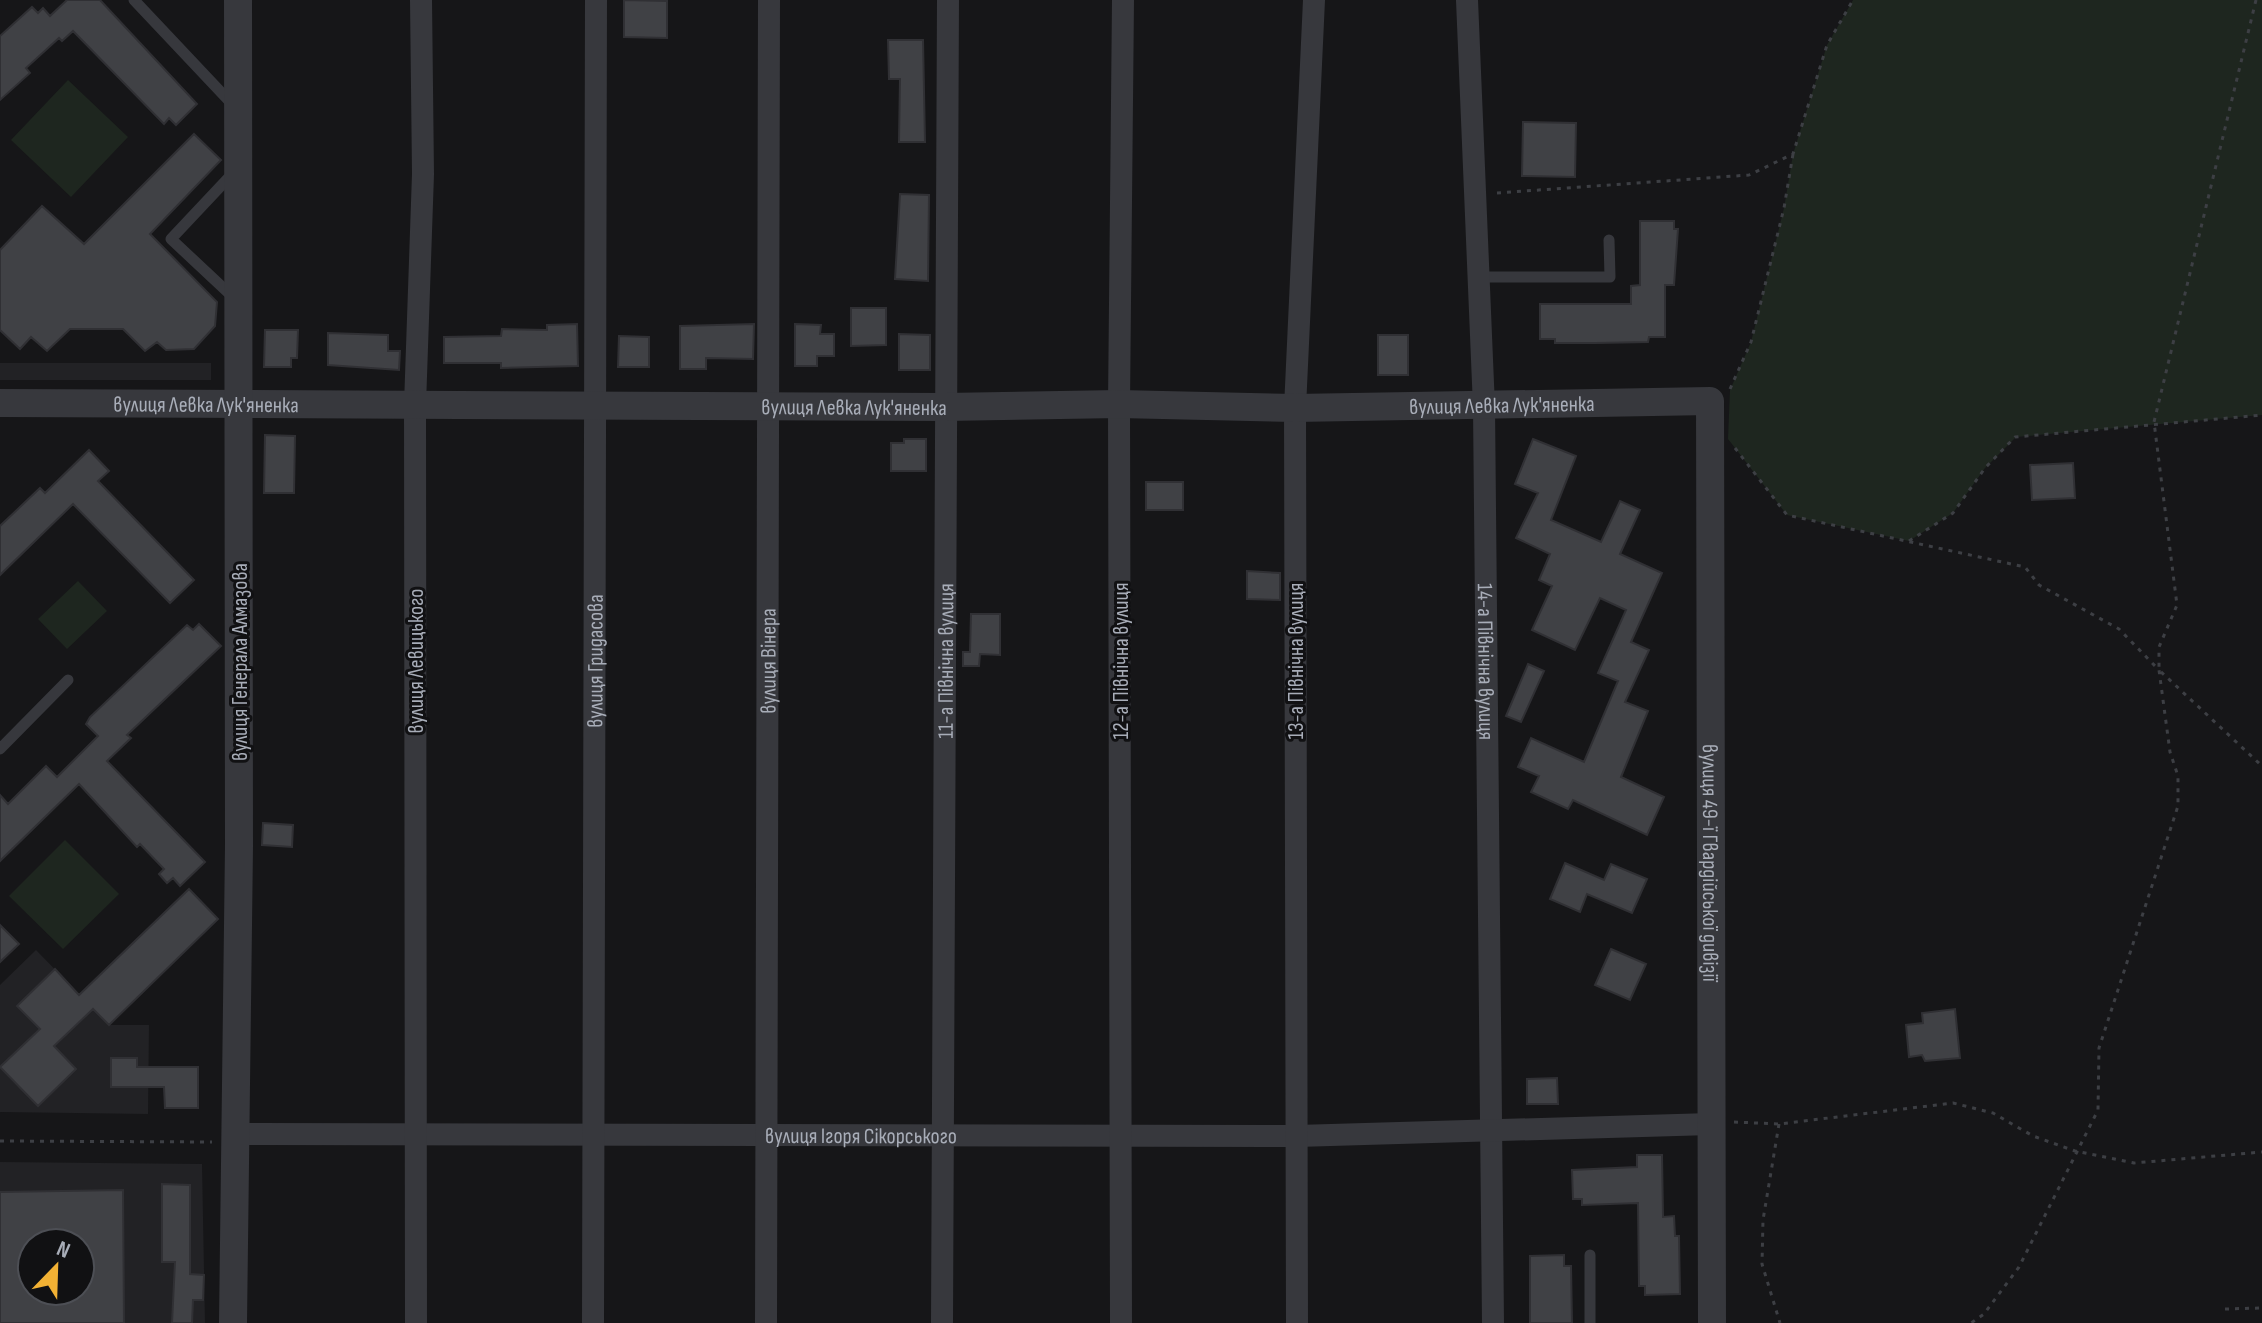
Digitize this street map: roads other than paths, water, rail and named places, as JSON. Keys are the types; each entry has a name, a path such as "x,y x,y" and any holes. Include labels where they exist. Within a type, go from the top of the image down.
{"street":[{"name":"вулиця Генерала Алмазова","path":"233,1323 239,846 238,0"},
{"name":"вулиця Левицького","path":"416,1323 415,405 423,174 421,0"},
{"name":"вулиця Гридасова","path":"593,1323 596,1135 596,0"},
{"name":"вулиця Вінера","path":"766,1323 769,0"},
{"name":"11-а Північна вулиця","path":"942,1323 948,0"},
{"name":"12-а Північна вулиця","path":"1121,1323 1119,404 1123,0"},
{"name":"13-а Північна вулиця","path":"1297,1323 1295,408 1314,0"},
{"name":"14-а Північна вулиця","path":"1467,0 1484,407 1488,1129 1493,1323"},
{"name":"вулиця Левка Лук'яненка","path":"0,403 594,407 1119,404 1295,408 1718,401"},
{"name":"вулиця 49-ї Гвардійської дивізії","path":"1712,1323 1718,401"},
{"name":"вулиця Ігоря Сікорського","path":"233,1138 416,1134 1297,1136 1711,1124"}],"lane":[{"path":"134,0 240,112"},
{"path":"239,303 171,239 240,165"},
{"path":"1479,277 1610,277 1609,240"},
{"path":"0,749 68,680"},
{"path":"1590,1255 1590,1323"}]}
